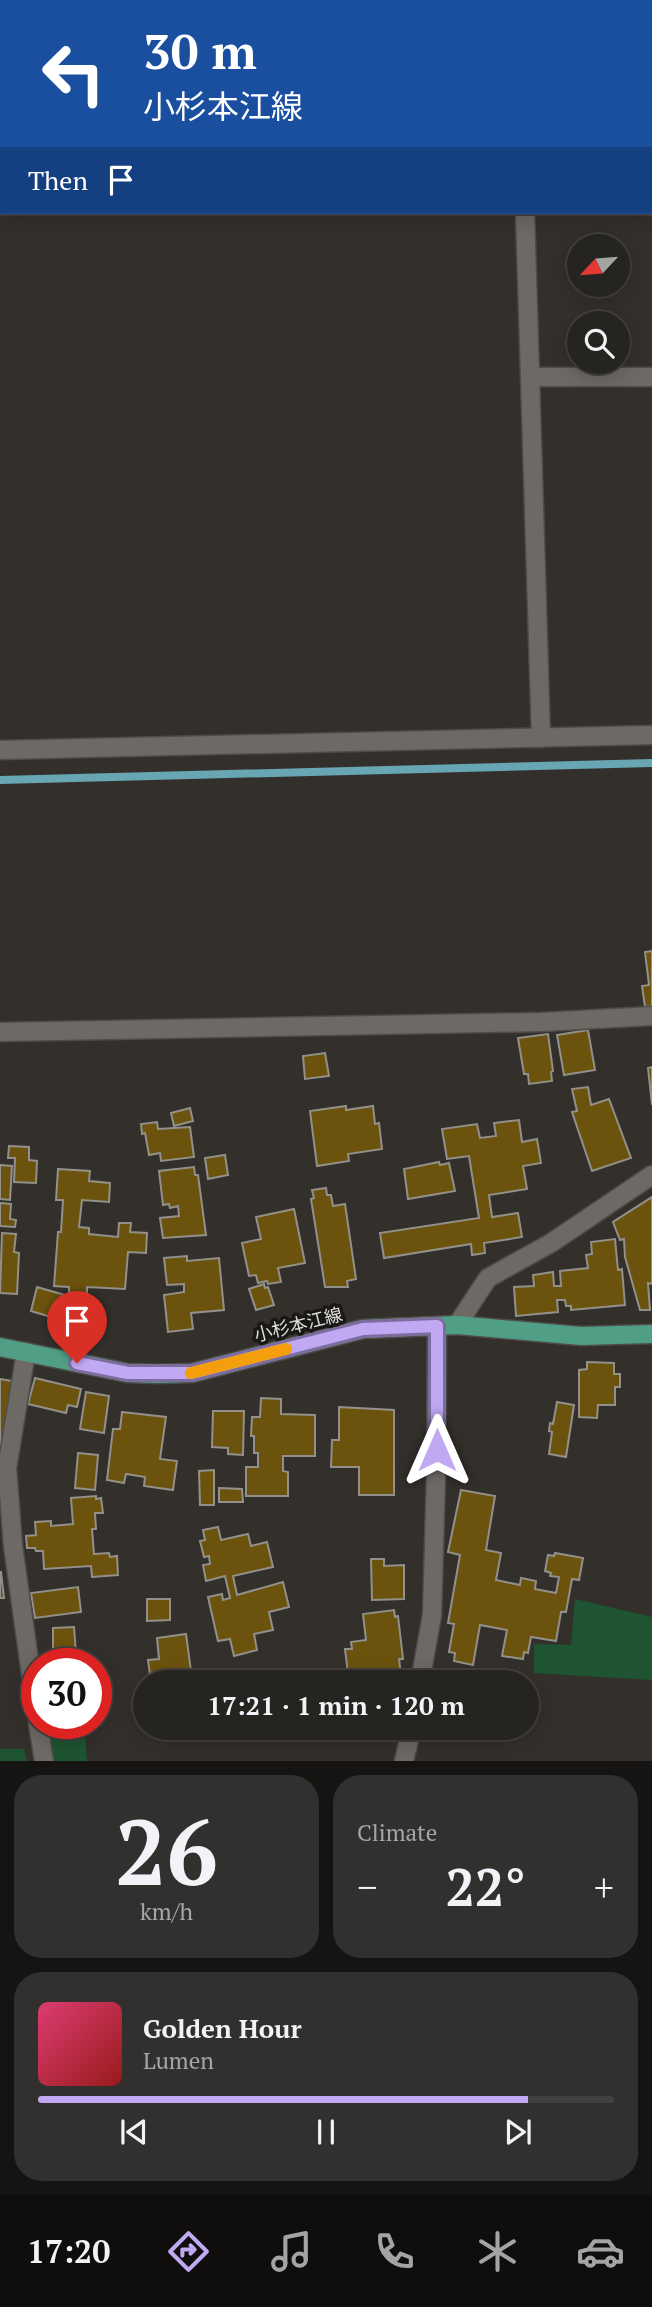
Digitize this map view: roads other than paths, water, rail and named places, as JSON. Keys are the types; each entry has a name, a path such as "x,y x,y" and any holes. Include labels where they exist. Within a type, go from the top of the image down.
{"main road":[{"name":"小杉本江線","path":"0,1347 128,1373 192,1373 363,1329 457,1325 581,1336 652,1334"}],"street":[{"path":"526,214 541,738"},
{"path":"530,377 652,377"},
{"path":"0,750 652,735"},
{"path":"0,1032 528,1023 652,1016"},
{"path":"457,1325 488,1278 551,1243 652,1175"},
{"path":"422,1670 432,1615 437,1326"},
{"path":"26,1353 7,1468 13,1546 27,1648"},
{"path":"40,1739 44,1761"},
{"path":"404,1761 409,1740"}],"waterway":[{"path":"0,780 652,763"}]}
